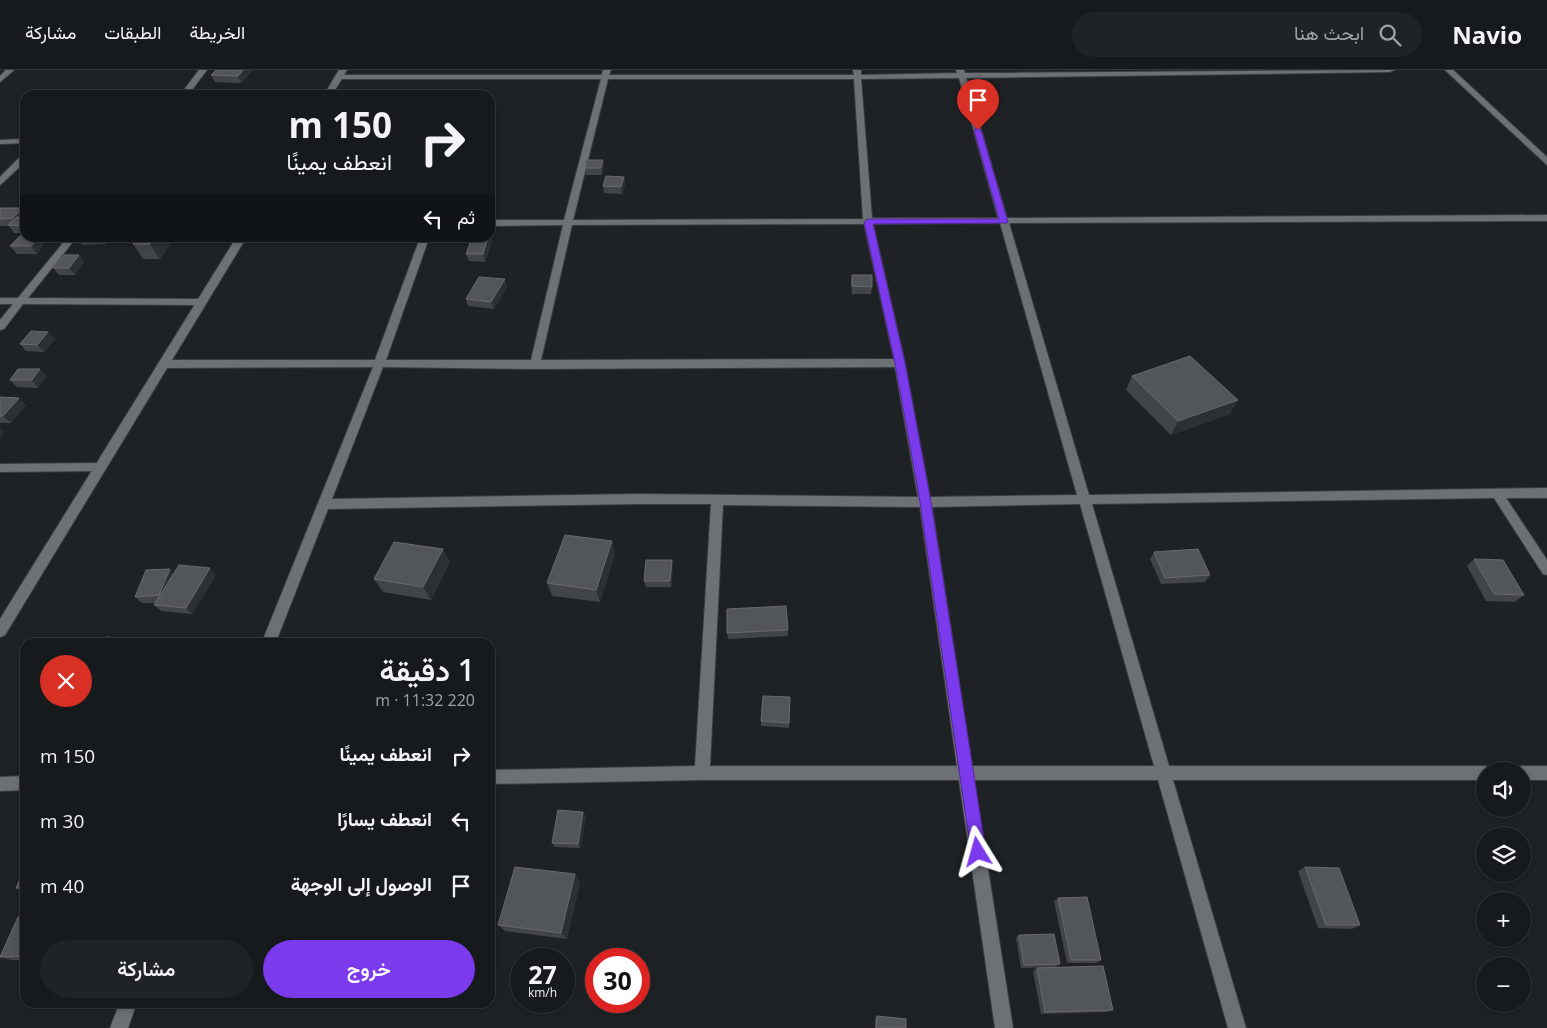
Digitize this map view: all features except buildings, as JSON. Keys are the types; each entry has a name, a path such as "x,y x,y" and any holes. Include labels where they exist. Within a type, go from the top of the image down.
{"street":[{"path":"0,80 10,70"},
{"path":"188,90 203,70"},
{"path":"331,90 343,70"},
{"path":"338,78 606,73 1390,70"},
{"path":"1449,70 1547,162"},
{"path":"961,72 1237,1028"},
{"path":"535,365 568,222 606,73"},
{"path":"857,73 868,222 900,363 926,502 1004,1028"},
{"path":"0,142 20,141"},
{"path":"0,182 20,162"},
{"path":"495,223 1547,218"},
{"path":"0,327 68,242"},
{"path":"0,631 238,242"},
{"path":"271,638 322,504 379,365 423,242"},
{"path":"0,301 201,302"},
{"path":"163,364 535,365 900,363"},
{"path":"0,468 100,467"},
{"path":"322,504 717,499 926,502 1547,493"},
{"path":"1497,494 1547,570"},
{"path":"702,773 717,499"},
{"path":"495,777 702,773 1476,773"},
{"path":"1531,773 1547,773"},
{"path":"0,784 20,784"},
{"path":"119,1028 127,1008"}],"route":[{"path":"978,130 1004,222 868,222 900,363 926,502 978,852"}]}
